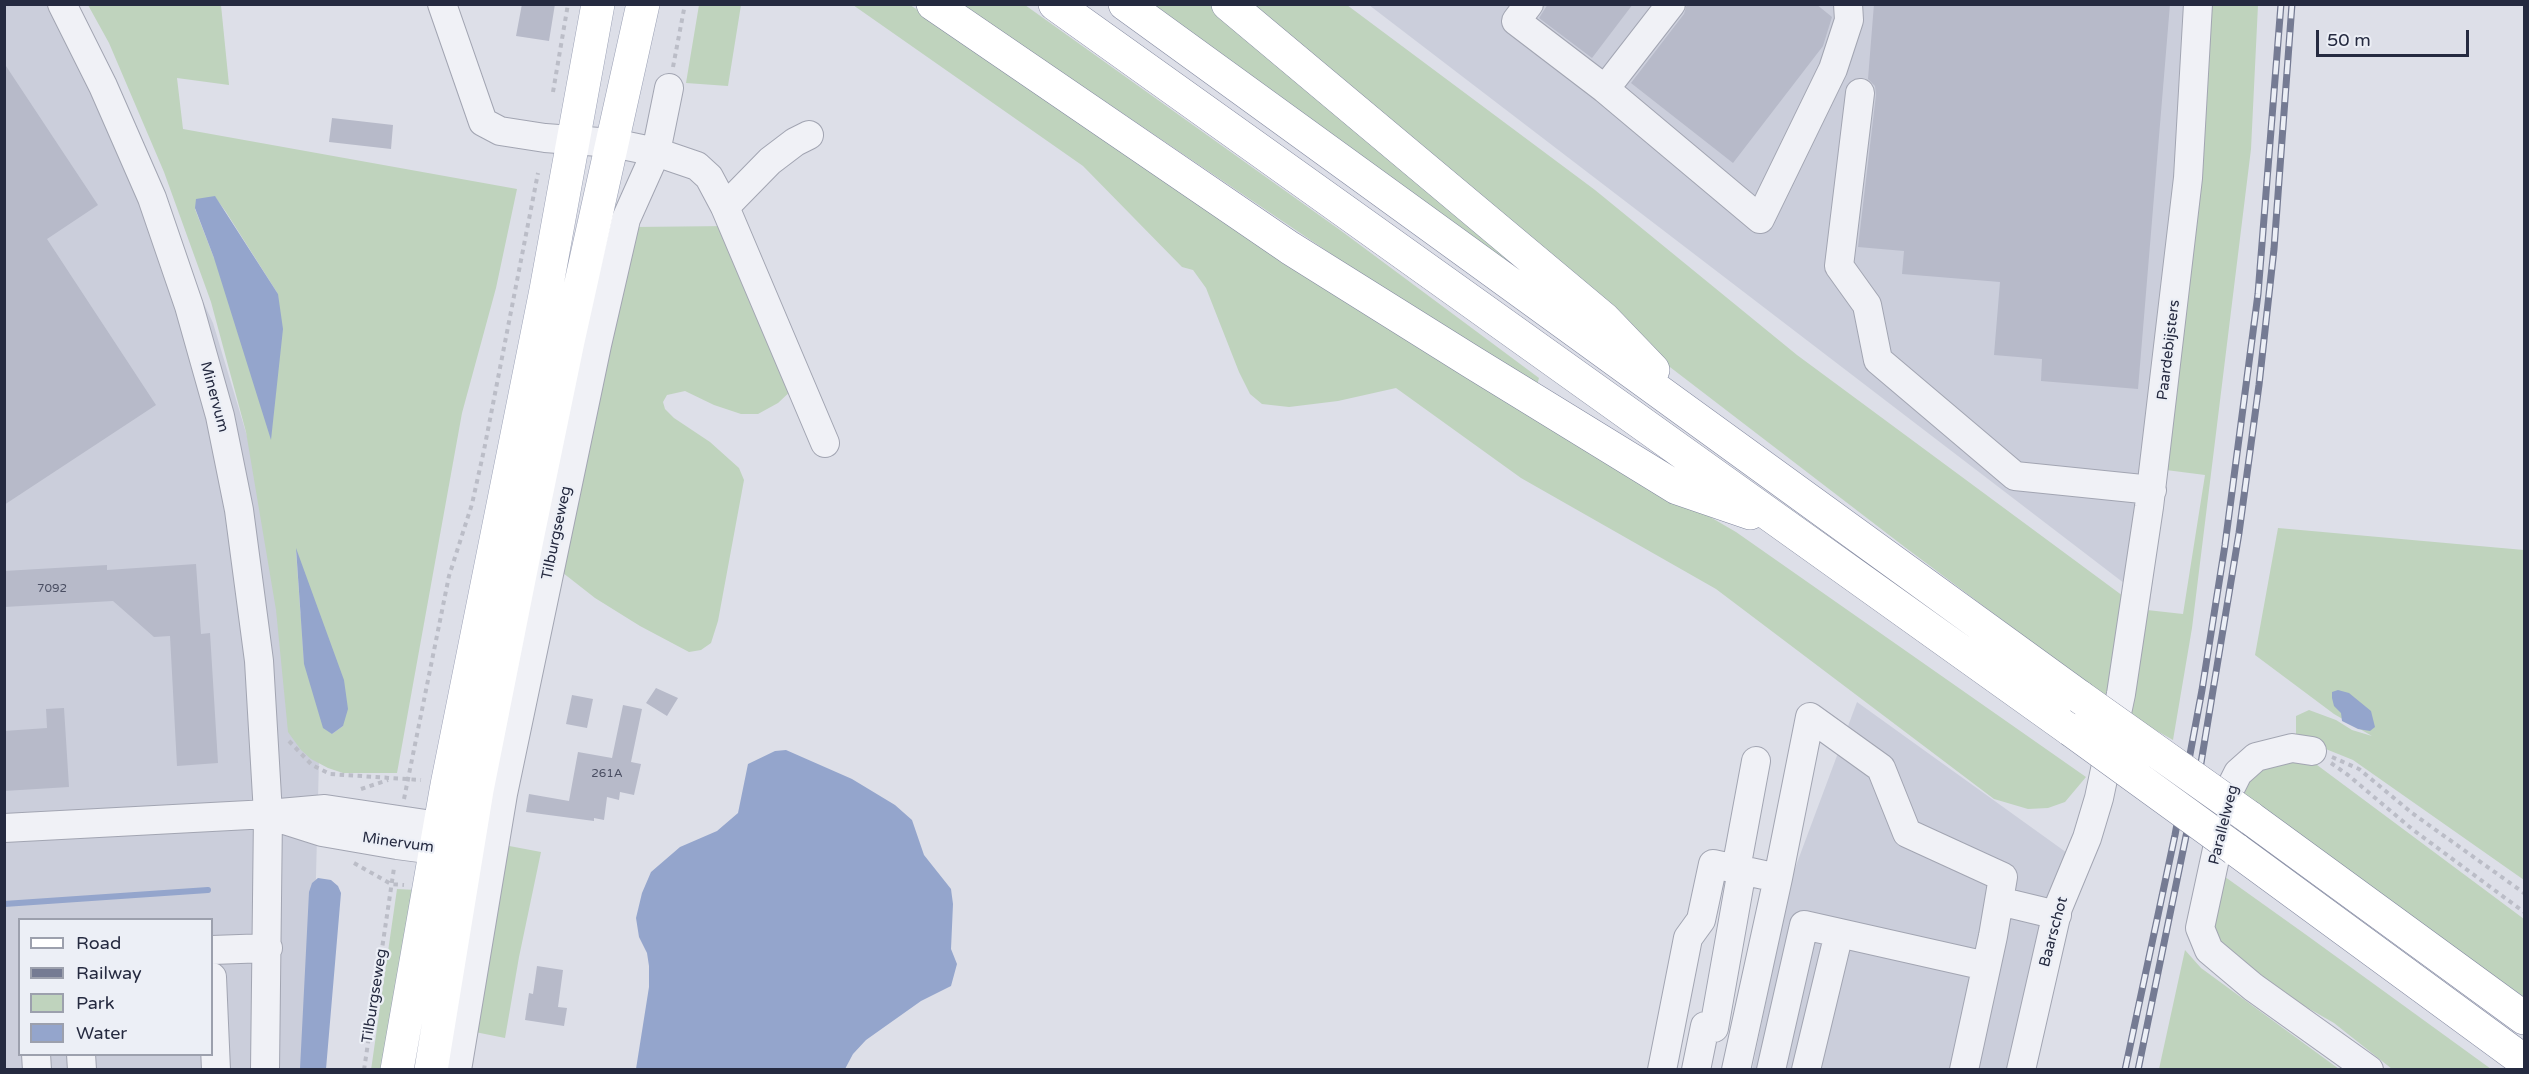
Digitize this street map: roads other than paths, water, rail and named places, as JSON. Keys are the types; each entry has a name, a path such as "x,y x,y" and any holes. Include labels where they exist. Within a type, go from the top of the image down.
{"main road":[{"path":"397,1070 560,138 598,4"},
{"name":"Tilburgseweg","path":"431,1070 468,844 547,440 643,4"},
{"path":"933,4 1290,248 1481,368 1677,488 1782,524"},
{"path":"1055,4 2071,730 2524,1060"},
{"path":"1125,4 1717,436 2249,817 2524,1018"},
{"path":"1228,4 1604,319 1717,436"}],"street":[{"name":"Minervum","path":"62,4 103,86 152,198 189,306 220,416 239,510 258,650 268,814 266,1070"},
{"path":"442,4 483,122 500,131 613,142 656,152 696,166 709,177 725,207 825,443"},
{"path":"1528,4 1516,21 1605,89 1760,219 1833,69 1850,20 1848,4"},
{"path":"1605,89 1671,4"},
{"name":"Paardebijsters","path":"2121,694 2151,490 2188,178 2198,4"},
{"name":"Tilburgseweg","path":"457,1070 503,794 597,345 626,219 656,152 669,88"},
{"path":"1860,93 1839,266 1867,305 1878,360 2015,476 2151,490"},
{"path":"725,207 770,161 809,135"},
{"name":"Baarschot","path":"2021,1070 2057,915 2099,798 2121,694"},
{"path":"1736,1070 1810,717 1881,768 1907,833 2003,877 1964,1070"},
{"name":"Parallelweg","path":"2312,751 2292,748 2256,757 2238,773 2230,789 2200,928 2209,950 2253,987 2369,1070"},
{"path":"1696,1070 1709,1027 1739,870 1756,761"},
{"name":"Minervum","path":"4,828 325,809 399,832 468,844"},
{"path":"1662,1070 1688,938 1701,920 1713,864 1778,878"},
{"path":"1999,901 2057,915"},
{"path":"1771,1070 1804,925 1986,966"},
{"path":"1806,1070 1839,933"},
{"path":"213,950 268,948"},
{"path":"1760,962 1794,970"},
{"path":"213,1000 216,1070"},
{"path":"1672,1019 1744,1035"}],"water":[{"path":"215,196 278,294 283,329 271,440 214,258 195,208 196,199"},
{"path":"296,548 344,680 348,709 343,726 332,734 323,728 304,664"},
{"path":"2338,690 2349,693 2371,711 2375,727 2370,731 2358,729 2342,721 2341,713 2334,706 2332,698 2332,692"},
{"path":"786,750 852,779 895,805 912,820 924,855 951,889 953,904 951,949 957,964 951,986 921,1001 866,1040 853,1054 845,1069 636,1069 649,987 649,966 647,953 639,937 636,918 642,893 651,872 680,847 717,831 738,813 748,764 775,751"},
{"path":"318,878 331,880 338,886 341,893 326,1069 300,1069 309,892 312,883"}],"waterway":[{"path":"4,904 208,890"}],"railway":[{"path":"2125,1070 2175,835 2202,690 2225,545 2258,294 2281,4"},
{"path":"2138,1070 2201,763 2239,533 2274,249 2292,4"}]}
